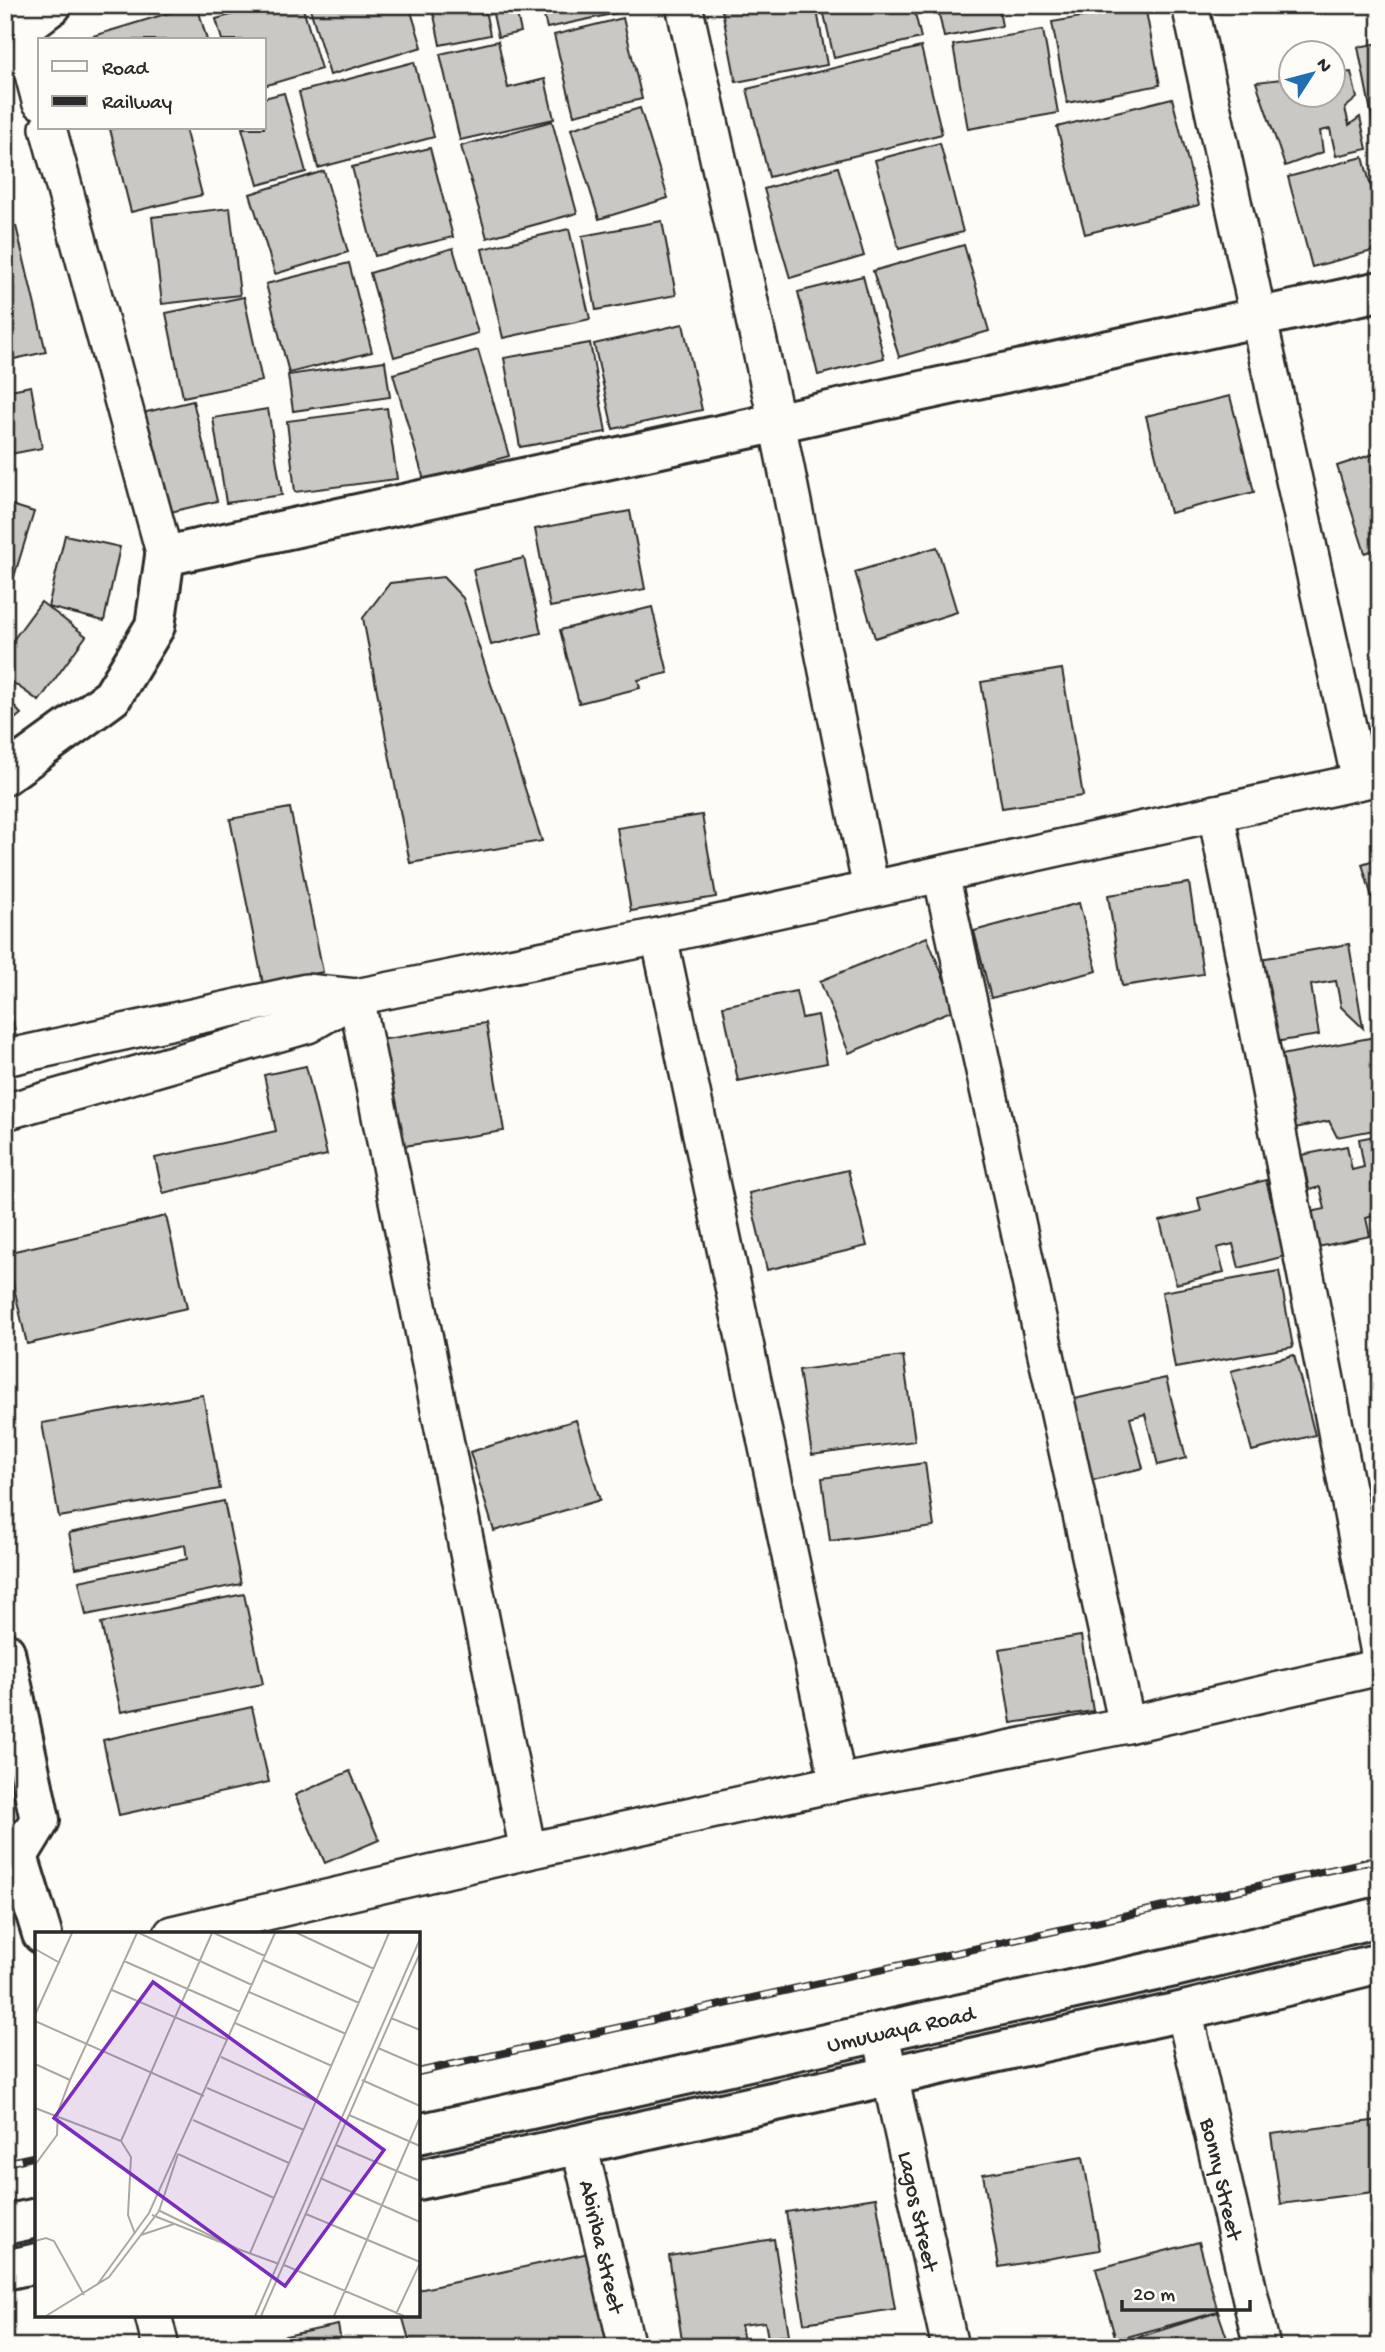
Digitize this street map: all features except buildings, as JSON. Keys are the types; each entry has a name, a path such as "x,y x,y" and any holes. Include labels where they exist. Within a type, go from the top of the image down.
{"street":[{"path":"38,95 14,27 52,5"},
{"path":"684,5 777,423 871,889"},
{"path":"5,1058 306,992 356,997 659,936 1370,779 1258,317 1190,5"},
{"path":"5,775 112,697 155,626 165,556 49,130"},
{"path":"165,556 1380,291"},
{"path":"1216,813 1380,1658"},
{"path":"941,874 1127,1725"},
{"path":"659,936 838,1783"},
{"path":"5,1112 308,1026 356,997"},
{"path":"356,997 528,1851"},
{"path":"5,1652 40,1820 12,1850 41,1932"},
{"path":"181,1932 528,1851 838,1783 1127,1725 1380,1667"},
{"name":"Umuwaya Road","path":"420,2134 1174,1967 1380,1917"},
{"name":"Umuwaya Road","path":"420,2180 1184,2011 1380,1963"},
{"name":"Bonny Street","path":"1184,2011 1262,2347"},
{"name":"Lagos Street","path":"880,2031 950,2347"},
{"name":"Abiriba Street","path":"579,2144 627,2347"},
{"path":"5,2225 35,2218"},
{"path":"5,2270 35,2263"},
{"path":"154,2317 161,2347"}],"railway":[{"path":"420,2072 1380,1859"},
{"path":"5,2163 35,2156"}]}
